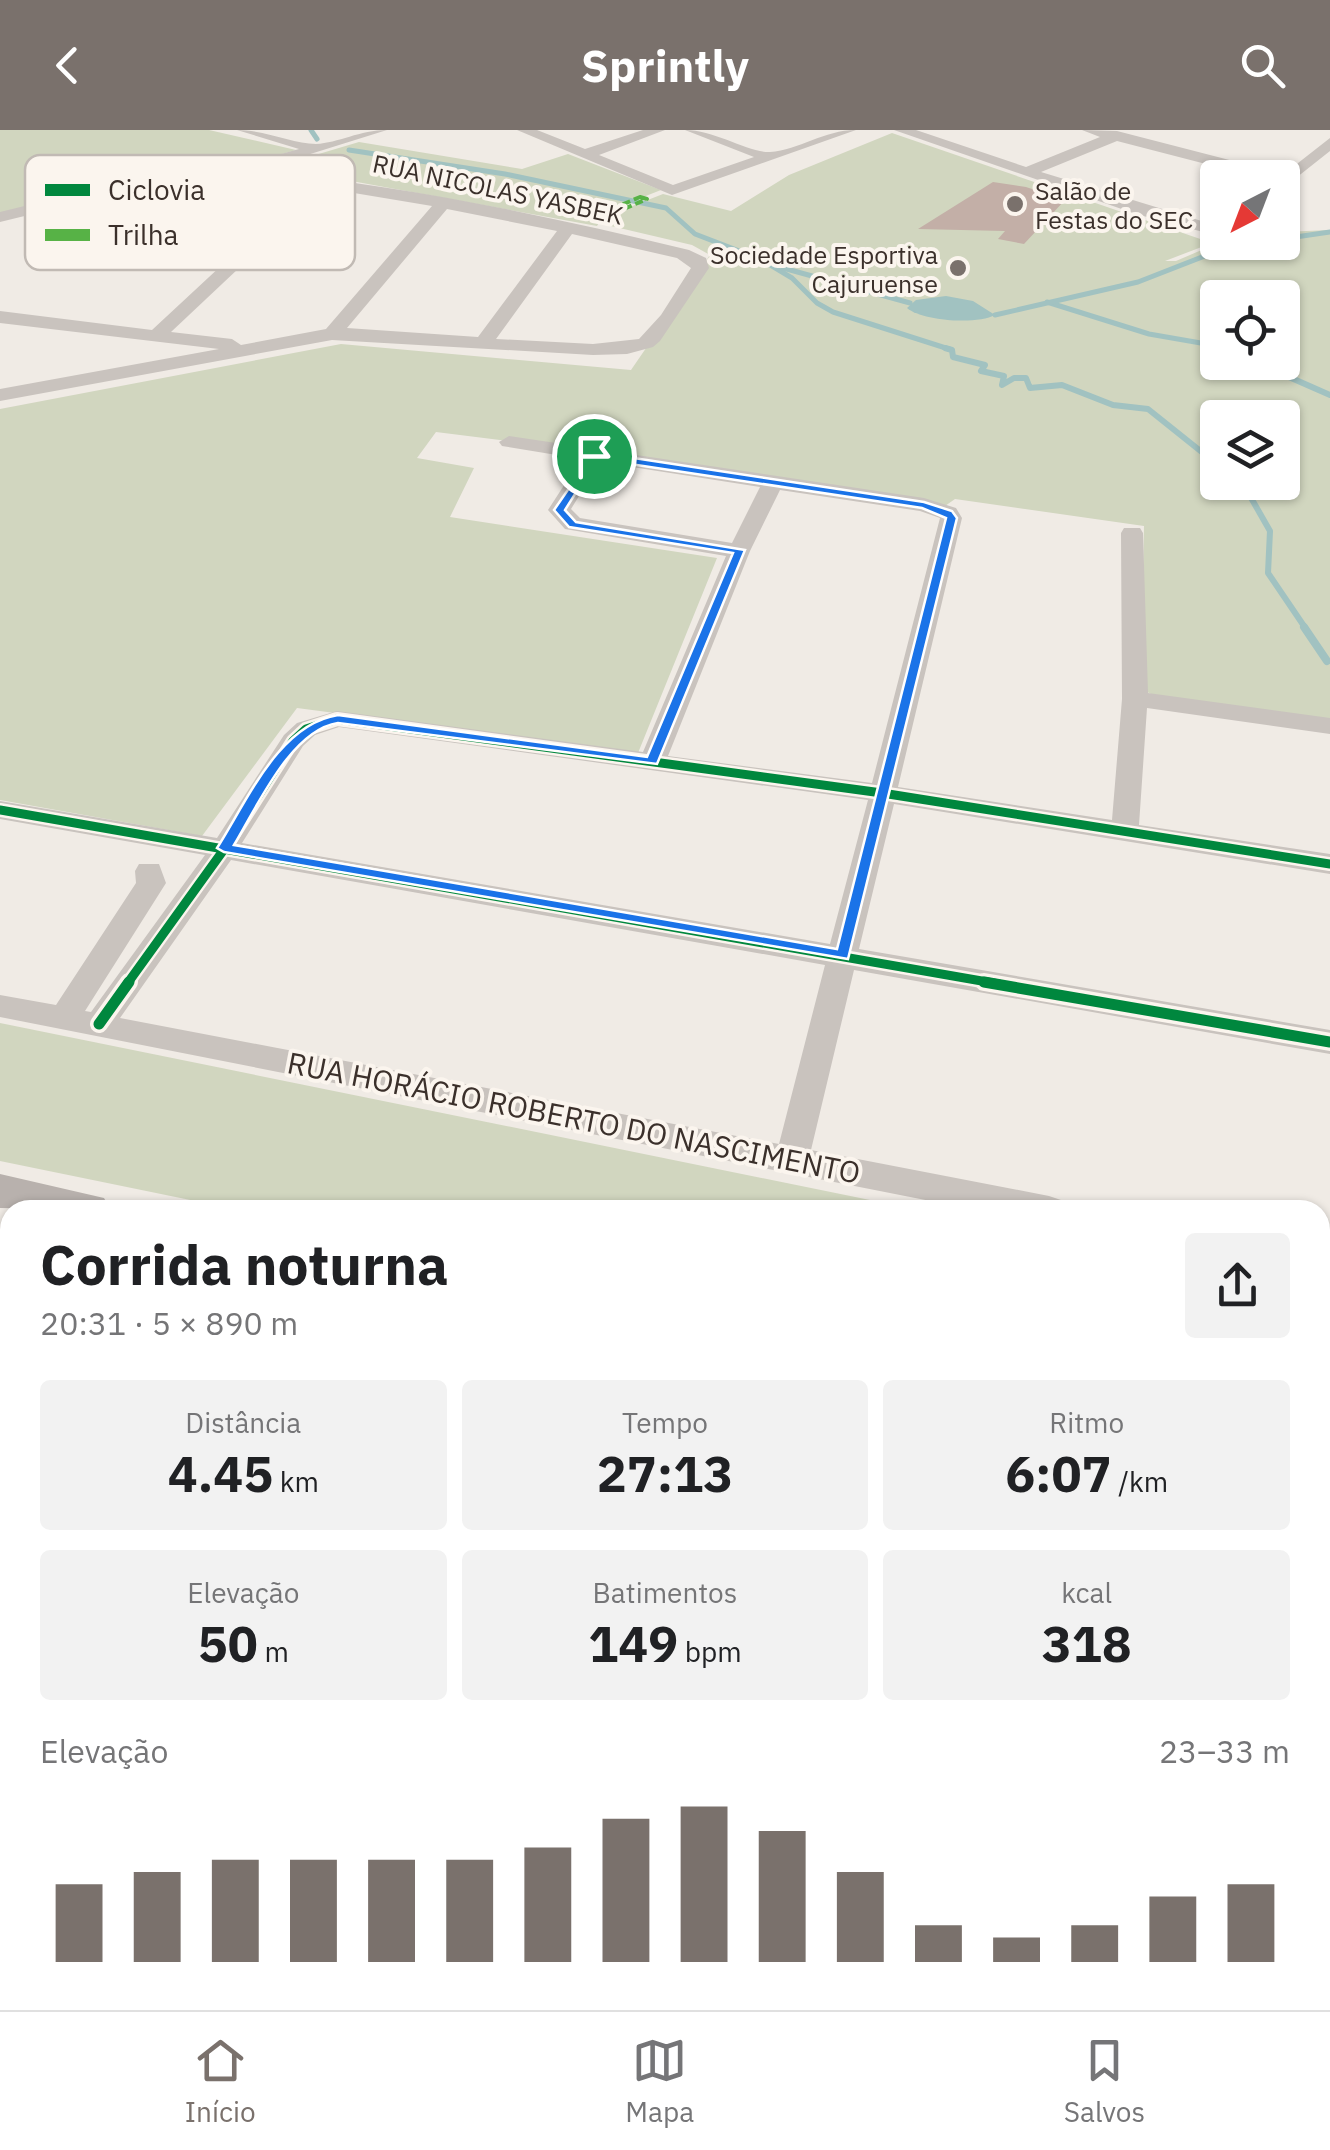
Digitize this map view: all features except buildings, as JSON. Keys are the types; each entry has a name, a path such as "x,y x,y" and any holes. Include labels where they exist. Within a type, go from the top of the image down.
{"main road":[{"path":"0,1191 42,1200"}],"street":[{"path":"244,130 315,148"},
{"path":"301,155 376,130"},
{"path":"524,130 672,190 850,130"},
{"path":"586,154 658,130"},
{"path":"692,130 768,157"},
{"path":"901,130 1200,227"},
{"path":"1088,130 1123,134 1213,160"},
{"path":"1026,172 1123,134"},
{"path":"1300,167 1330,144"},
{"name":"RUA NICOLAS YASBEK","path":"355,186 445,201 683,254 700,262 700,268 649,341 620,352 485,341"},
{"path":"332,334 445,201"},
{"path":"0,217 25,211"},
{"path":"0,395 332,334 485,341 568,228"},
{"path":"157,335 227,270"},
{"path":"0,317 261,348"},
{"path":"509,442 924,505 952,518 792,1160"},
{"path":"594,456 560,510 572,524 739,550"},
{"path":"652,762 739,550 772,484"},
{"path":"1125,831 1135,700 1132,533"},
{"path":"1135,700 1330,726"},
{"path":"99,1024 224,848 293,741 306,729 338,719 882,793 1330,864"},
{"path":"0,810 1330,1042"},
{"path":"64,1018 151,883 149,872"},
{"name":"RUA HORÁCIO ROBERTO DO NASCIMENTO","path":"0,1006 998,1200"}],"green space":[{"path":"0,130 209,130 296,150 278,155 25,155 25,209 0,215"},
{"path":"892,133 1200,239 1200,248 1165,261 1176,261 1200,251 1200,260 1300,260 1300,231 1330,230 1330,721 1163,700 1141,689 1144,526 955,499 945,506 588,451 436,432 417,458 474,468 450,517 717,558 638,753 297,708 202,836 0,800 0,409 341,344 631,370 710,255 692,245 611,226 612,214 663,194 731,211 789,175"},
{"path":"359,142 522,169 568,154 661,190 605,212 597,226 355,182 355,155 315,155"},
{"path":"0,1023 870,1200 190,1200 0,1161"}],"water":[{"path":"946,296 973,301 995,315 950,320 907,308 916,300"}],"waterway":[{"path":"311,130 317,139"},
{"path":"349,150 505,174 666,208 695,234 760,259 792,278 817,303 833,312 952,350"},
{"path":"1300,236 1330,232"},
{"path":"1049,303 1138,282 1200,258"},
{"path":"783,268 910,303"},
{"path":"995,315 1049,303"},
{"path":"1049,303 1149,334 1200,343"},
{"path":"945,348 952,350"},
{"path":"952,350 953,357 985,365 981,371 1004,376 1002,385 1014,378 1026,378 1030,388 1062,385 1113,405 1148,409 1200,451"},
{"path":"1296,380 1330,395"},
{"path":"1252,500 1270,531 1268,573 1306,629"},
{"path":"1304,627 1327,661"}],"marked path":[{"path":"640,197 647,199 612,214 605,212 640,197"}],"cycle path":[{"path":"99,1024 225,848 293,741 306,729 337,719 882,793 1330,864"},
{"path":"0,810 1330,1042"}],"place":[{"name":"Salão de Festas do SEC","path":"1015,204"},
{"name":"Sociedade Esportiva Cajuruense","path":"958,268"}],"route":[{"path":"594,456 924,505 938,508 952,518 842,955 224,848 293,741 322,721 338,719 652,762 739,550 572,524 560,510 594,456"}]}
